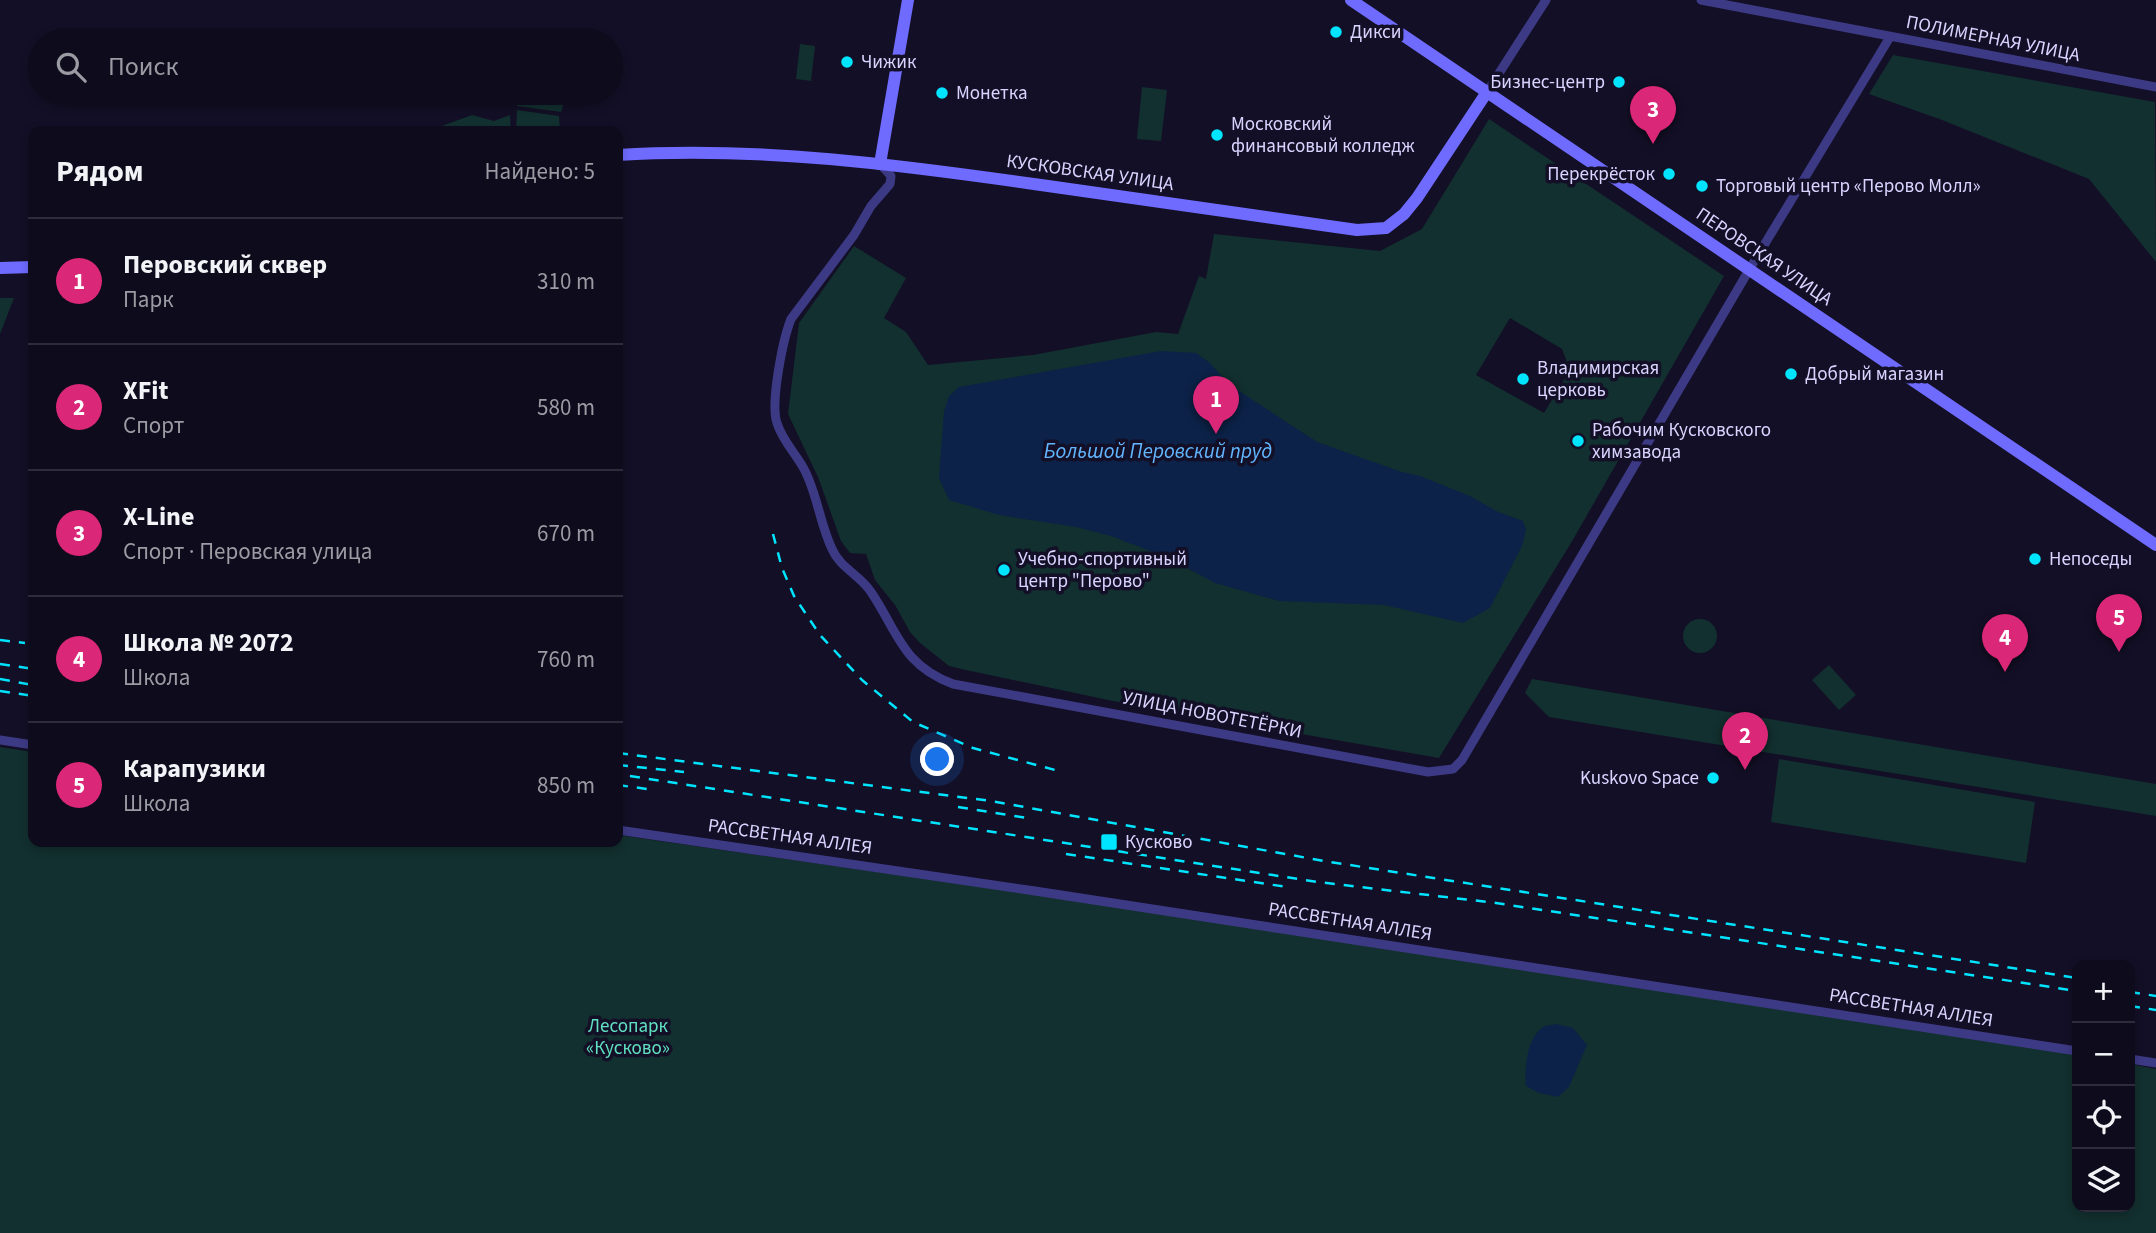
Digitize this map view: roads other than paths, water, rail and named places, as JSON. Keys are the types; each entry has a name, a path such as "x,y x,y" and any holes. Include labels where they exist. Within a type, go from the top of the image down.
{"street":[{"path":"880,164 908,0"},
{"name":"ПЕРОВСКАЯ УЛИЦА","path":"1351,0 2156,545"},
{"path":"1488,92 1546,0"},
{"name":"ПОЛИМЕРНАЯ УЛИЦА","path":"1701,0 2156,87"},
{"name":"УЛИЦА НОВОТЕТЁРКИ","path":"880,164 891,180 791,319 784,343 775,409 777,424 805,471 835,556 871,591 890,626 914,660 925,671 953,684 1438,772 1453,769 1462,760 1749,270 1891,37"},
{"name":"КУСКОВСКАЯ УЛИЦА","path":"623,155 672,152 756,154 880,164 1357,230 1386,228 1418,198 1488,92"},
{"path":"0,268 28,267"},
{"path":"0,740 28,744"},
{"name":"РАССВЕТНАЯ АЛЛЕЯ","path":"623,831 1035,891 2072,1050"},
{"path":"2135,1060 2156,1063"}],"water":[{"name":"Большой Перовский пруд","path":"1161,351 1196,353 1209,362 1230,385 1317,442 1420,476 1523,521 1526,529 1522,546 1490,608 1463,623 1384,605 1279,601 1215,583 1168,558 1111,536 1076,527 999,515 949,500 939,478 944,411 949,396 959,387"},
{"path":"1556,1024 1573,1028 1587,1045 1569,1087 1558,1097 1539,1093 1526,1086 1526,1062 1534,1036 1545,1026"}],"railway":[{"path":"773,534 782,568 794,596 820,635 862,680 913,722 973,748 1055,770"},
{"path":"0,640 25,643"},
{"path":"0,664 28,668"},
{"path":"0,679 28,684"},
{"path":"0,691 28,695"},
{"path":"623,754 991,801 1324,861 2072,977"},
{"path":"623,766 684,772"},
{"path":"630,776 1318,882 1496,903 2072,990"},
{"path":"623,786 647,789"},
{"path":"958,807 1027,818"},
{"path":"1066,854 1287,887"},
{"path":"2135,993 2156,996"},
{"path":"2135,1007 2156,1010"}],"place":[{"name":"Дикси","path":"1336,32"},
{"name":"Чижик","path":"847,62"},
{"name":"Бизнес-центр","path":"1619,82"},
{"name":"Монетка","path":"942,93"},
{"name":"Московский финансовый колледж","path":"1217,135"},
{"name":"X-Line","path":"1653,144"},
{"name":"Перекрёсток","path":"1669,174"},
{"name":"Торговый центр «Перово Молл»","path":"1702,186"},
{"name":"Добрый магазин","path":"1791,374"},
{"name":"Владимирская церковь","path":"1523,379"},
{"name":"Перовский сквер","path":"1216,434"},
{"name":"Рабочим Кусковского химзавода","path":"1578,441"},
{"name":"Непоседы","path":"2035,559"},
{"name":"Учебно-спортивный центр \"Перово\"","path":"1004,570"},
{"name":"Карапузики","path":"2119,652"},
{"name":"Школа № 2072","path":"2005,672"},
{"name":"XFit","path":"1745,770"},
{"name":"Kuskovo Space","path":"1713,778"},
{"name":"Кусково","path":"1109,842"}],"park label":[{"name":"Лесопарк «Кусково»","path":"628,1037"}]}
